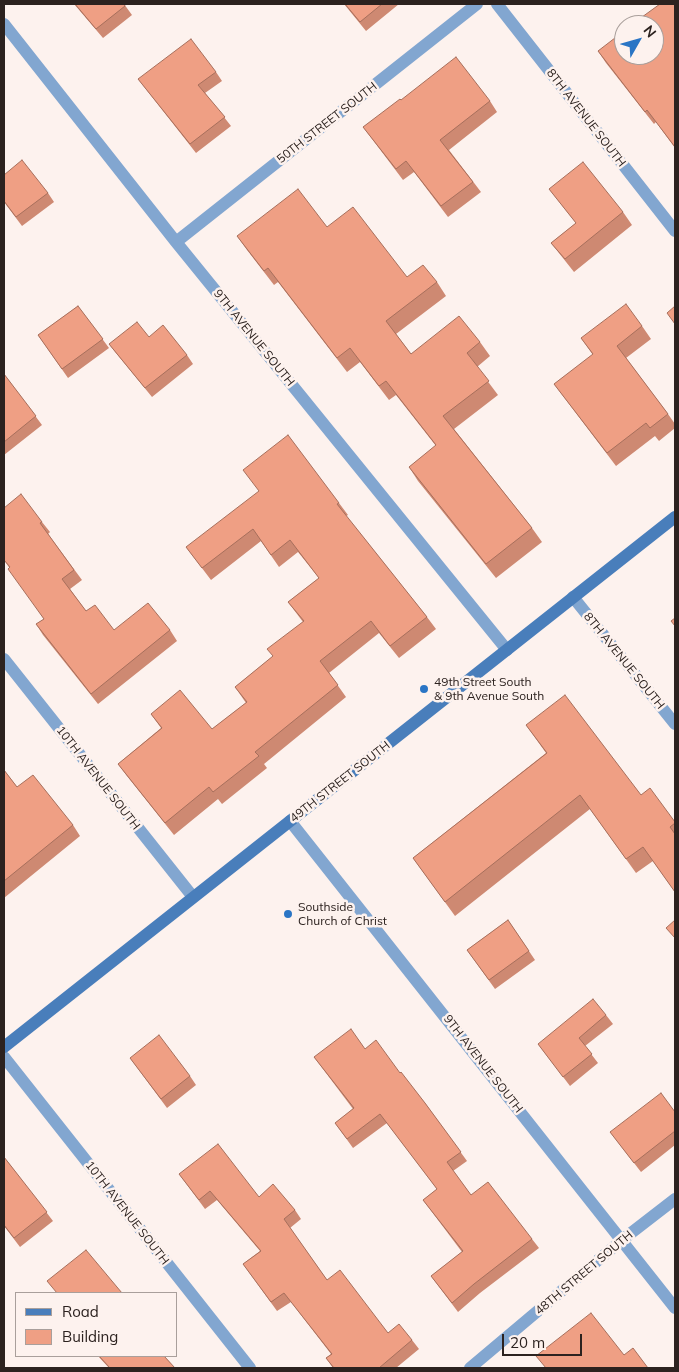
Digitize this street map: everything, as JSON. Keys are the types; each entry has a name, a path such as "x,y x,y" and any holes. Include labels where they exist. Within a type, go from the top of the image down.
{"main road":[{"name":"49TH STREET SOUTH","path":"4,1047 675,517"}],"street":[{"name":"50TH STREET SOUTH","path":"176,242 477,4"},
{"name":"8TH AVENUE SOUTH","path":"497,4 675,231"},
{"name":"9TH AVENUE SOUTH","path":"4,24 176,242 507,650"},
{"name":"8TH AVENUE SOUTH","path":"573,598 675,724"},
{"name":"10TH AVENUE SOUTH","path":"4,659 193,897"},
{"name":"9TH AVENUE SOUTH","path":"290,821 675,1308"},
{"name":"10TH AVENUE SOUTH","path":"4,1057 250,1368"},
{"name":"48TH STREET SOUTH","path":"470,1368 622,1240 675,1199"}],"building":[{"path":"75,4 124,4 125,6 96,29"},
{"path":"345,4 382,4 360,22"},
{"path":"660,4 675,4 675,147 647,110 645,112 598,51 614,39 614,65 664,65 664,15 645,15"},
{"path":"191,39 216,72 198,85 225,117 190,144 138,79"},
{"path":"456,57 490,101 440,140 473,182 441,206 406,161 396,169 363,127"},
{"path":"22,160 48,193 16,217 4,201 4,175"},
{"path":"583,162 623,212 565,259 551,243 576,223 549,189"},
{"path":"298,189 327,227 353,207 407,277 423,265 437,282 386,321 411,354 459,316 480,342 467,353 489,381 443,416 532,528 486,564 409,467 436,445 386,381 379,386 350,348 337,358 268,268 264,271 237,236"},
{"path":"626,304 642,326 617,346 668,414 650,428 646,423 607,453 554,384 593,354 581,338"},
{"path":"78,306 103,339 62,369 38,335"},
{"path":"675,306 675,324 667,313"},
{"path":"137,322 149,337 163,325 187,355 145,388 109,344"},
{"path":"4,374 36,416 4,442"},
{"path":"288,435 339,503 337,504 427,617 390,646 371,621 320,661 338,685 255,752 259,756 213,792 209,787 165,823 118,764 162,728 151,714 180,690 212,729 247,702 235,687 273,656 267,649 304,621 288,602 319,578 290,540 271,555 253,529 202,568 186,547 259,491 243,470"},
{"path":"21,494 74,570 62,579 86,611 95,605 114,630 148,603 170,630 91,694 36,624 44,619 8,569 10,567 4,560 4,508"},
{"path":"675,618 675,626 671,621"},
{"path":"565,695 641,795 650,788 675,822 670,827 675,834 675,892 643,847 626,859 580,795 445,902 413,858 547,753 526,725"},
{"path":"4,770 17,787 33,775 73,825 4,881"},
{"path":"508,920 529,951 489,980 467,950"},
{"path":"675,920 675,938 666,928"},
{"path":"593,999 606,1015 579,1038 592,1054 563,1077 538,1044"},
{"path":"351,1029 365,1049 376,1040 461,1152 447,1162 471,1195 488,1182 532,1239 452,1303 431,1276 463,1251 423,1200 437,1189 380,1114 347,1139 335,1123 354,1108 314,1057"},
{"path":"159,1035 190,1076 161,1099 130,1058"},
{"path":"661,1093 675,1112 675,1131 634,1163 610,1132"},
{"path":"218,1144 259,1197 273,1184 295,1210 284,1219 327,1280 340,1270 388,1333 399,1324 412,1340 379,1368 334,1368 326,1358 332,1354 284,1293 271,1302 243,1264 261,1251 210,1191 199,1200 179,1174"},
{"path":"4,1157 47,1212 14,1238 4,1225"},
{"path":"86,1250 121,1292 56,1292 47,1281"},
{"path":"591,1313 624,1355 633,1348 648,1368 546,1368 536,1356"},
{"path":"100,1357 165,1357 175,1368 110,1368"}],"place":[{"name":"49th Street South & 9th Avenue South","path":"424,689"},
{"name":"Southside Church of Christ","path":"288,914"}]}
